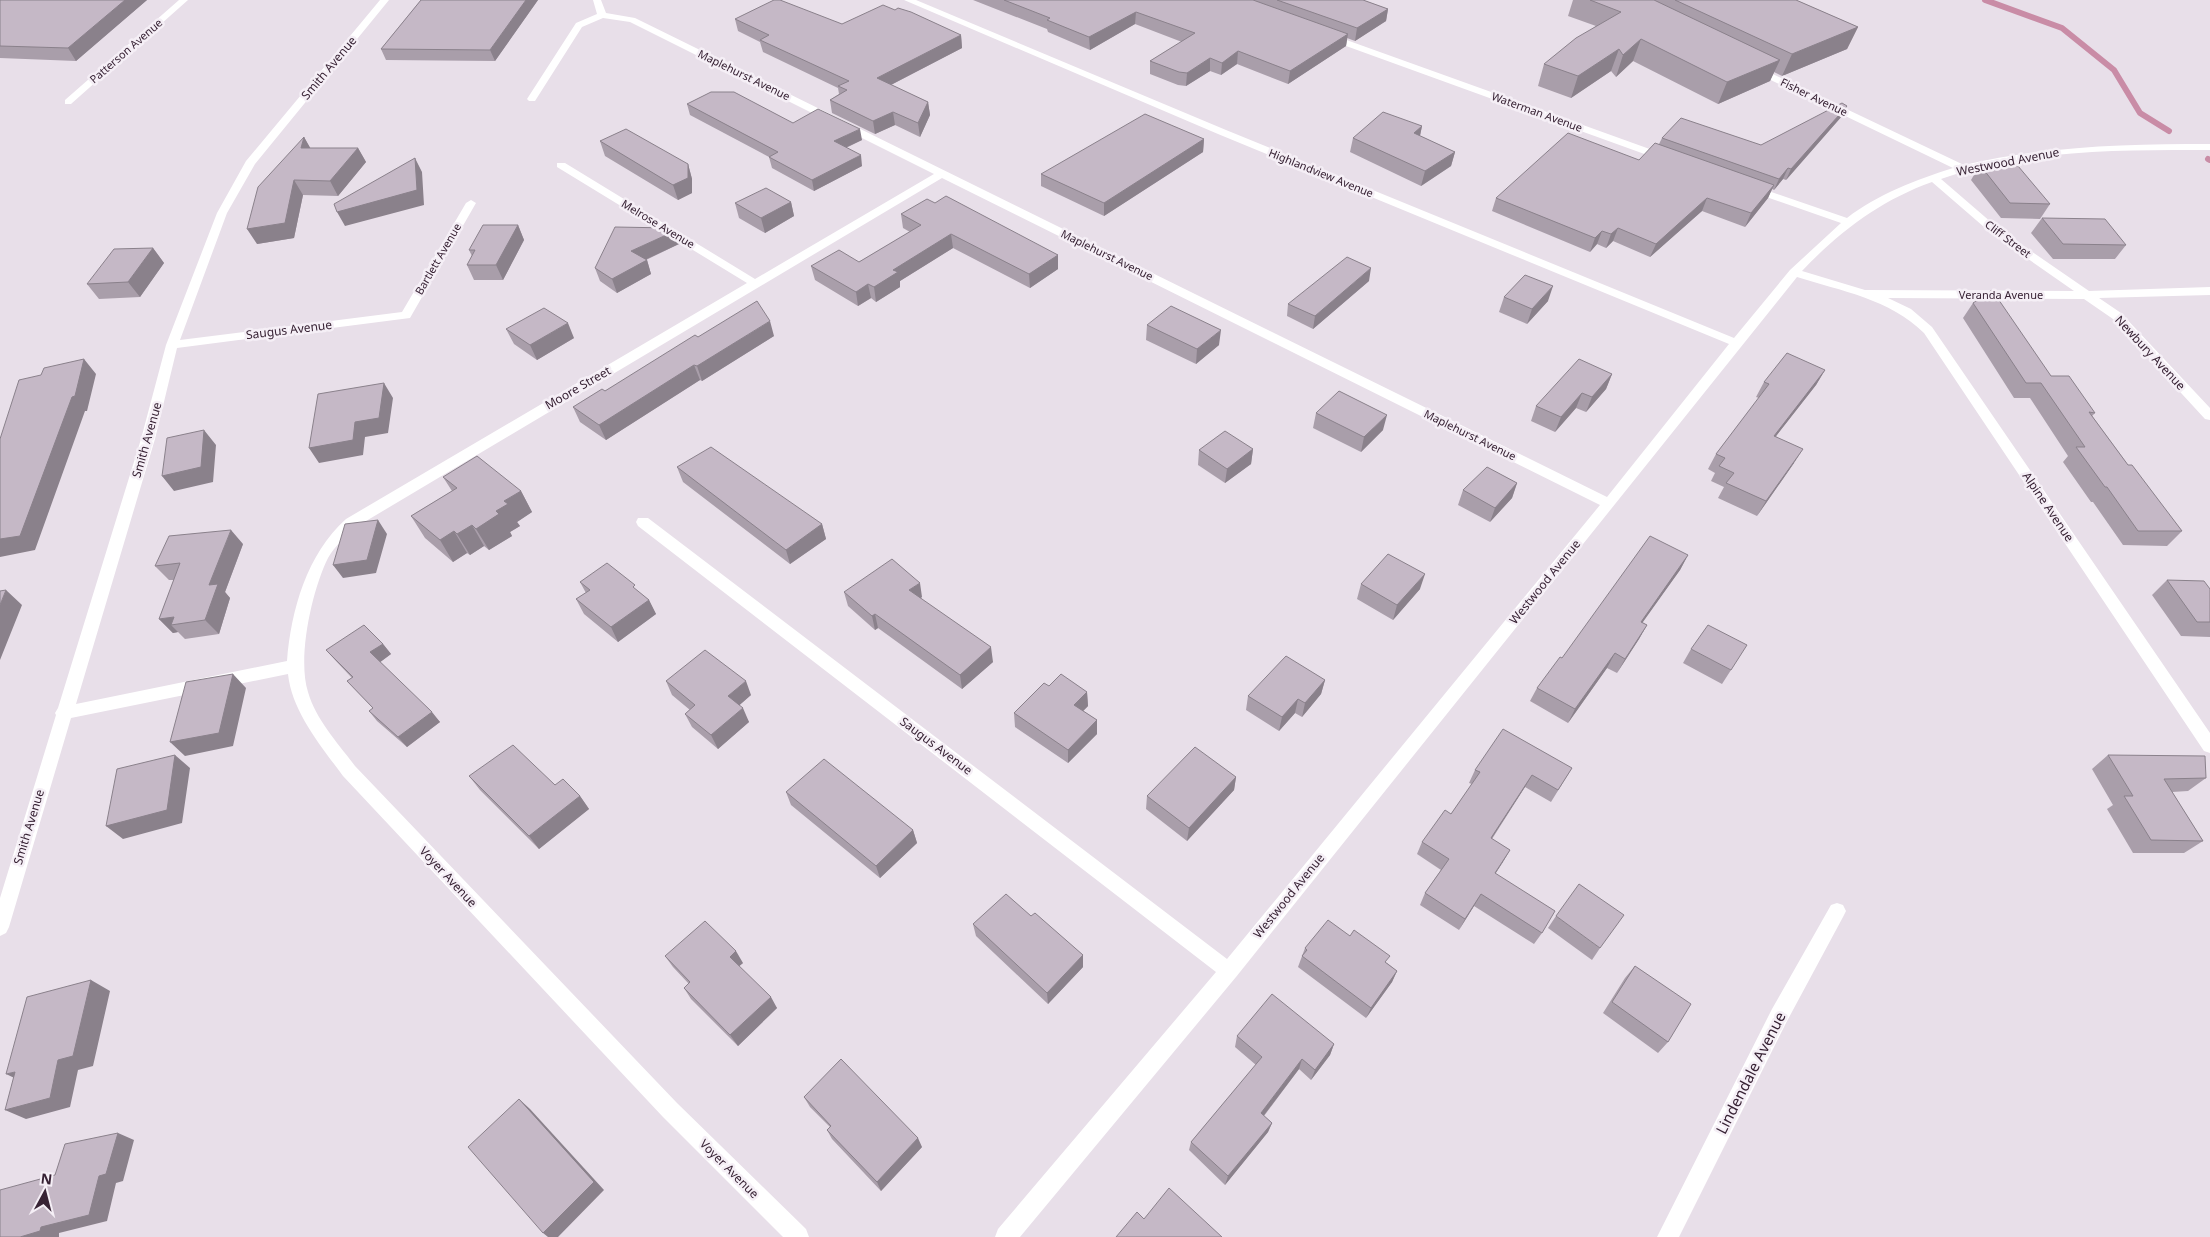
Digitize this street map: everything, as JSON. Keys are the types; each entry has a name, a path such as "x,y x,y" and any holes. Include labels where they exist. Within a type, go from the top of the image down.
{"street":[{"name":"Patterson Avenue","path":"68,102 184,0"},
{"name":"Smith Avenue","path":"0,927 63,713 148,439 172,345 227,202 247,172 250,163 385,0"},
{"path":"532,99 576,28 587,20 602,15 597,0"},
{"name":"Highlandview Avenue","path":"908,0 1222,132 1736,343"},
{"name":"Maplehurst Avenue","path":"602,15 632,20 1609,504"},
{"name":"Waterman Avenue","path":"1316,32 1674,161"},
{"name":"Fisher Avenue","path":"1745,64 1964,169"},
{"name":"Westwood Avenue","path":"1006,1237 1229,971 1609,504 1639,462 1794,272 1848,222 1888,197 1934,178 1964,169 2024,156 2078,150 2210,148"},
{"name":"Melrose Avenue","path":"561,165 756,284"},
{"name":"Moore Street","path":"295,666 302,621 316,566 335,536 351,523 942,173"},
{"name":"Cliff Street","path":"1934,178 1994,230 2086,296"},
{"path":"1738,184 1848,222"},
{"name":"Bartlett Avenue","path":"406,315 471,203"},
{"name":"Veranda Avenue","path":"1794,272 1864,294 2086,296 2210,291"},
{"name":"Alpine Avenue","path":"1864,294 1898,306 1928,330 2210,746"},
{"name":"Newbury Avenue","path":"2086,296 2117,316 2210,416"},
{"name":"Saugus Avenue","path":"172,345 406,315"},
{"name":"Saugus Avenue","path":"643,522 1229,971"},
{"path":"63,713 295,666"},
{"name":"Voyer Avenue","path":"295,666 298,682 311,716 349,771 670,1110 798,1237"},
{"name":"Lindendale Avenue","path":"1668,1237 1779,1016 1836,911"}],"building":[{"path":"0,0 125,0 68,48 0,46"},
{"path":"421,0 526,0 490,50 381,49"},
{"path":"774,0 780,0 842,24 883,5 895,10 898,8 911,12 961,35 877,78 928,102 918,123 893,112 873,121 830,100 847,90 838,86 849,81 760,40 769,35 735,19"},
{"path":"1004,0 1253,0 1348,34 1290,71 1238,51 1222,63 1210,58 1187,73 1179,72 1150,61 1195,33 1136,12 1089,37 1047,20 1050,18"},
{"path":"1277,0 1363,0 1388,9 1357,28"},
{"path":"1590,0 1654,0 1780,60 1727,82 1641,39 1623,55 1619,49 1578,76 1544,64 1576,38 1621,12"},
{"path":"1675,0 1796,0 1858,27 1792,54"},
{"path":"711,92 734,92 793,123 818,109 860,129 834,141 861,155 812,180 769,157 778,152 687,104"},
{"path":"1842,103 1847,106 1791,169 1788,168 1779,179 1662,138 1681,118 1761,145"},
{"path":"1383,112 1422,126 1414,133 1455,152 1425,171 1353,138"},
{"path":"1145,114 1204,139 1104,203 1041,174"},
{"path":"626,129 688,164 688,178 673,185 600,141"},
{"path":"1568,133 1639,160 1655,143 1774,185 1751,213 1707,198 1656,244 1618,228 1611,234 1602,231 1595,238 1496,198"},
{"path":"304,137 301,148 358,148 330,181 294,180 285,223 247,229 258,187"},
{"path":"415,158 417,190 337,212 334,204"},
{"path":"1980,165 2018,166 2050,204 2010,203"},
{"path":"766,188 791,202 761,218 735,203"},
{"path":"946,196 1058,255 1029,274 951,234 893,270 898,272 874,287 868,284 856,292 811,266 839,250 859,262 921,225 901,214 927,199 935,203"},
{"path":"2042,218 2105,219 2126,245 2063,244"},
{"path":"483,225 518,225 496,265 467,265 475,250 469,250"},
{"path":"615,227 671,228 675,231 631,251 647,260 612,279 595,268"},
{"path":"153,248 128,282 87,284 114,249"},
{"path":"1347,257 1371,268 1315,316 1288,304"},
{"path":"1525,275 1553,286 1532,309 1504,297"},
{"path":"1992,290 2051,376 2069,376 2095,413 2089,412 2128,465 2132,465 2182,531 2138,531 2076,447 2085,447 2041,383 2026,383 1973,303"},
{"path":"757,301 770,321 697,366 694,365 599,425 573,407 602,389 605,391 695,335 698,337"},
{"path":"1171,306 1221,330 1197,349 1147,325"},
{"path":"544,308 568,323 530,345 506,329"},
{"path":"1787,353 1825,370 1774,436 1803,449 1766,501 1726,483 1734,473 1719,466 1725,458 1716,454 1769,384 1764,382"},
{"path":"84,359 75,396 72,397 20,536 0,539 0,439 19,380 41,375 44,368"},
{"path":"1579,359 1612,374 1592,397 1582,393 1561,417 1536,406"},
{"path":"384,383 379,418 355,422 353,440 309,448 318,394"},
{"path":"1339,391 1387,415 1364,437 1316,413"},
{"path":"204,430 201,467 162,476 167,438"},
{"path":"1225,431 1253,449 1227,469 1199,450"},
{"path":"711,447 822,524 786,550 677,467"},
{"path":"477,456 521,491 504,501 508,504 496,511 499,514 476,529 472,525 457,534 454,531 440,540 411,516 457,488 443,477"},
{"path":"1487,467 1517,483 1495,508 1463,490"},
{"path":"378,520 367,560 333,565 345,524"},
{"path":"231,530 209,585 218,584 205,620 171,625 174,617 159,619 180,563 155,566 169,536"},
{"path":"1650,536 1688,555 1641,622 1647,625 1625,659 1615,653 1575,709 1537,688 1560,657 1562,658"},
{"path":"1388,554 1425,574 1397,605 1361,584"},
{"path":"892,559 920,583 909,590 991,647 960,675 875,614 872,616 844,592"},
{"path":"607,563 635,585 633,587 649,600 611,627 576,599 590,590 580,582"},
{"path":"2167,580 2204,581 2210,589 2210,622 2197,622"},
{"path":"6,590 0,605 0,591"},
{"path":"364,625 383,644 370,652 432,712 398,737 369,711 373,708 347,681 353,677 326,650"},
{"path":"1708,625 1747,645 1731,670 1691,649"},
{"path":"705,650 746,681 728,696 743,708 711,735 685,714 695,705 666,681"},
{"path":"1286,656 1325,680 1305,703 1298,699 1282,717 1248,696"},
{"path":"233,674 219,733 170,742 186,682"},
{"path":"1061,674 1087,692 1074,705 1097,720 1068,750 1014,713 1044,683 1049,686"},
{"path":"1503,729 1572,768 1558,790 1532,775 1491,838 1510,850 1495,873 1555,911 1542,933 1481,894 1465,919 1425,893 1449,859 1422,842 1445,810 1451,814 1480,772 1475,770"},
{"path":"513,745 555,785 563,779 580,796 529,836 469,776"},
{"path":"1195,747 1236,777 1189,828 1147,796"},
{"path":"175,755 167,810 106,826 117,769"},
{"path":"2108,755 2205,756 2206,778 2164,779 2203,841 2151,840 2124,796 2133,796"},
{"path":"824,759 913,830 876,866 786,792"},
{"path":"1579,884 1624,915 1600,948 1556,916"},
{"path":"1006,894 1031,916 1035,913 1083,955 1047,993 973,924"},
{"path":"1328,920 1350,936 1354,930 1390,956 1385,962 1397,971 1371,1008 1302,956 1307,950 1305,948"},
{"path":"705,921 736,951 730,957 771,997 730,1035 684,988 690,982 665,956"},
{"path":"1635,966 1691,1004 1668,1042 1612,1002"},
{"path":"91,980 73,1056 58,1060 50,1098 5,1110 15,1072 6,1074 27,997"},
{"path":"1272,994 1334,1044 1315,1070 1302,1059 1261,1113 1272,1123 1228,1176 1191,1142 1262,1057 1237,1036"},
{"path":"841,1059 918,1138 877,1182 827,1130 831,1126 804,1097"},
{"path":"519,1099 594,1182 543,1233 468,1147"},
{"path":"118,1133 106,1174 99,1176 89,1215 41,1227 40,1231 20,1237 0,1237 0,1190 55,1175 65,1144"},
{"path":"1169,1188 1222,1237 1116,1237 1137,1212 1144,1219"}],"waterway":[{"path":"1985,0 2062,28 2114,70 2140,113 2169,131"}]}
